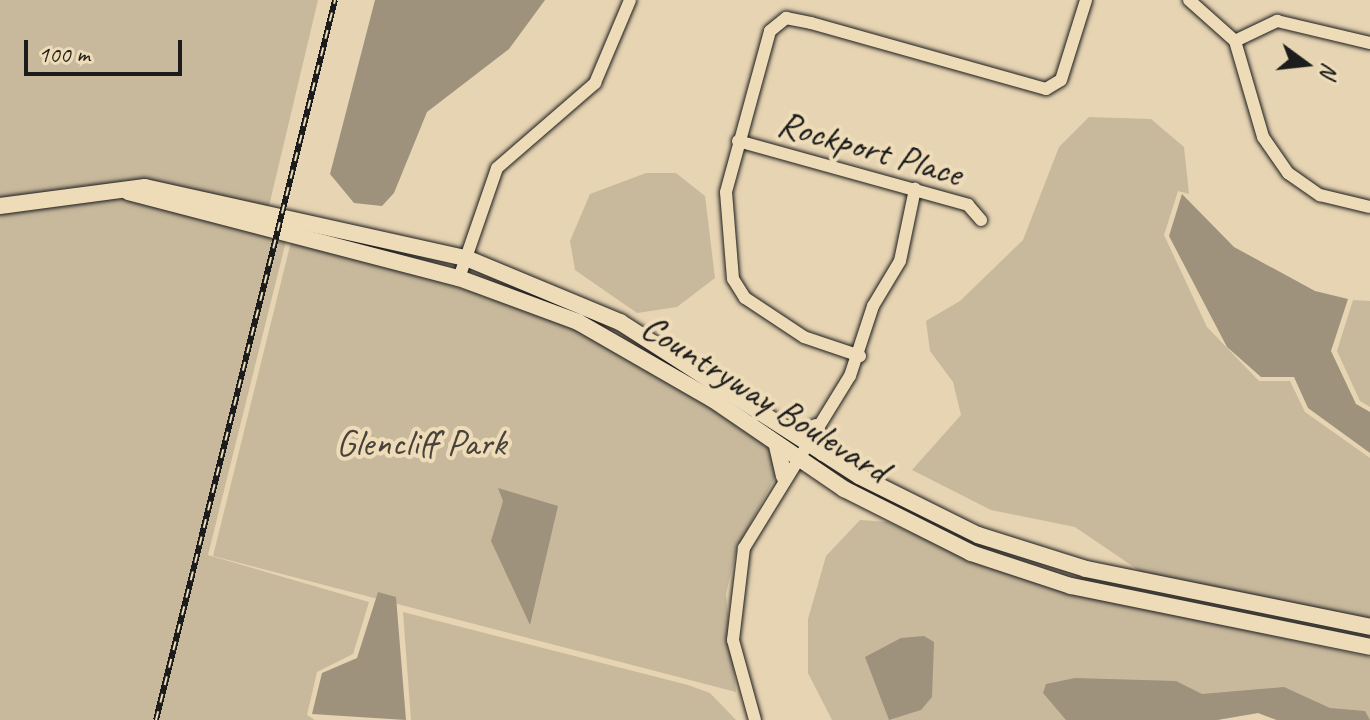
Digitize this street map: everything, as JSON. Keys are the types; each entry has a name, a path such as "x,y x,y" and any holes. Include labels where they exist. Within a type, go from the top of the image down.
{"street":[{"path":"459,278 497,168 595,83 630,0"},
{"path":"860,356 804,337 745,298 733,279 726,192 770,31 786,18 1046,89 1061,80 1086,0"},
{"path":"1189,0 1235,41 1263,137 1288,173 1320,195 1370,207"},
{"path":"1235,41 1277,21 1370,43"},
{"name":"Rockport Place","path":"738,141 968,205 981,220"},
{"path":"755,720 737,669 734,593 753,528 798,446 816,427 860,356 873,306 900,261 915,189"},
{"name":"Countryway Boulevard","path":"128,192 459,278 578,322 697,390 776,445 798,446 824,454 904,500 978,535 1086,569 1370,627"},
{"name":"Countryway Boulevard","path":"0,206 59,194 190,193 466,258 620,322 798,446 814,471 895,517 1039,576 1370,647"},
{"path":"697,390 904,500"},
{"path":"798,446 816,427"},
{"path":"816,427 824,454"},
{"path":"776,445 785,459 784,476"},
{"path":"784,476 796,468 814,471"}],"green space":[{"path":"0,0 318,0 269,206 145,181 0,201"},
{"path":"1089,117 1151,119 1184,147 1189,194 1178,191 1164,235 1207,327 1259,381 1290,381 1305,412 1370,458 1370,622 1150,578 1075,527 991,510 912,470 961,415 953,382 930,351 926,321 960,301 1023,240 1059,147"},
{"path":"646,173 676,173 705,196 715,278 677,307 637,313 575,270 570,241 590,194"},
{"path":"124,197 287,237 208,555 369,602 353,654 317,672 307,715 315,720 0,720 0,212"},
{"name":"Glencliff Park","path":"292,238 540,312 615,346 773,448 777,474 737,548 726,594 736,692 213,556"},
{"path":"1353,300 1370,301 1370,407 1360,401 1337,351"},
{"path":"860,520 888,522 984,566 1055,589 1370,657 1370,720 1277,720 1258,713 1217,720 832,720 808,673 808,619 826,556"},
{"path":"403,612 688,685 710,693 736,720 411,720"}],"shaded area":[{"path":"375,0 545,0 509,49 427,112 394,193 382,206 354,203 330,174"},
{"path":"1182,194 1234,247 1315,291 1348,299 1331,351 1356,404 1370,412 1370,453 1308,408 1294,377 1261,377 1227,347 1169,236"},
{"path":"498,488 558,506 530,625 491,541 503,501"},
{"path":"378,592 396,597 406,720 312,714 322,673 357,658"},
{"path":"924,636 934,642 932,697 921,710 889,720 865,657 901,638"},
{"path":"1075,678 1176,681 1202,694 1284,687 1330,708 1365,711 1370,720 1277,720 1258,713 1217,720 1066,720 1043,693 1046,684"}],"railway":[{"path":"156,720 335,0"}]}
